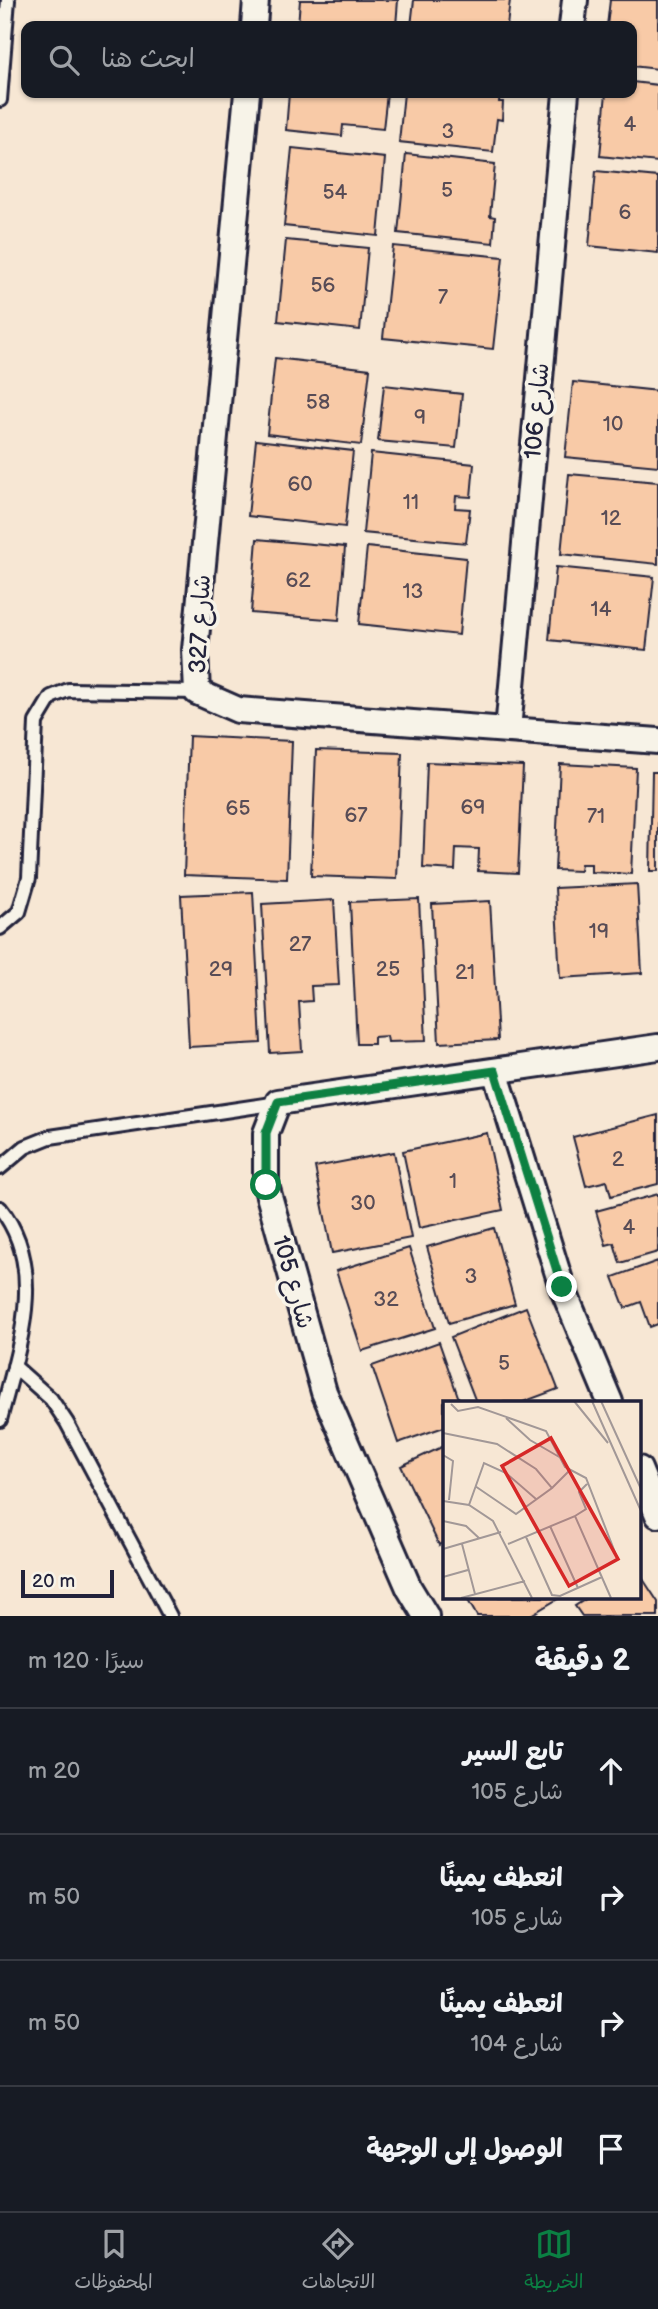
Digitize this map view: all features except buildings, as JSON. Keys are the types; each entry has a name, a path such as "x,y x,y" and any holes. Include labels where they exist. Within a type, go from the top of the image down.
{"street":[{"path":"254,21 256,0"},
{"path":"573,21 575,0"},
{"name":"شارع 327","path":"247,98 195,650 197,692 238,709 658,741"},
{"name":"شارع 106","path":"508,730 566,98"},
{"path":"278,1102 658,1047"},
{"path":"495,1071 562,1287 610,1401"},
{"name":"شارع 105","path":"278,1102 266,1133 266,1185 324,1392 409,1588 426,1616"},
{"path":"640,1471 658,1515"}],"lane":[{"path":"0,100 8,0"},
{"path":"0,928 19,912 29,878 36,722 51,697 68,690 197,692"},
{"path":"0,1168 25,1147 76,1131 278,1102"},
{"path":"0,1208 9,1220 22,1251 28,1284 14,1366 0,1420"},
{"path":"14,1366 51,1399 67,1423 167,1611 153,1616"}],"route":[{"path":"266,1185 266,1133 278,1102 495,1071 562,1287"}]}
